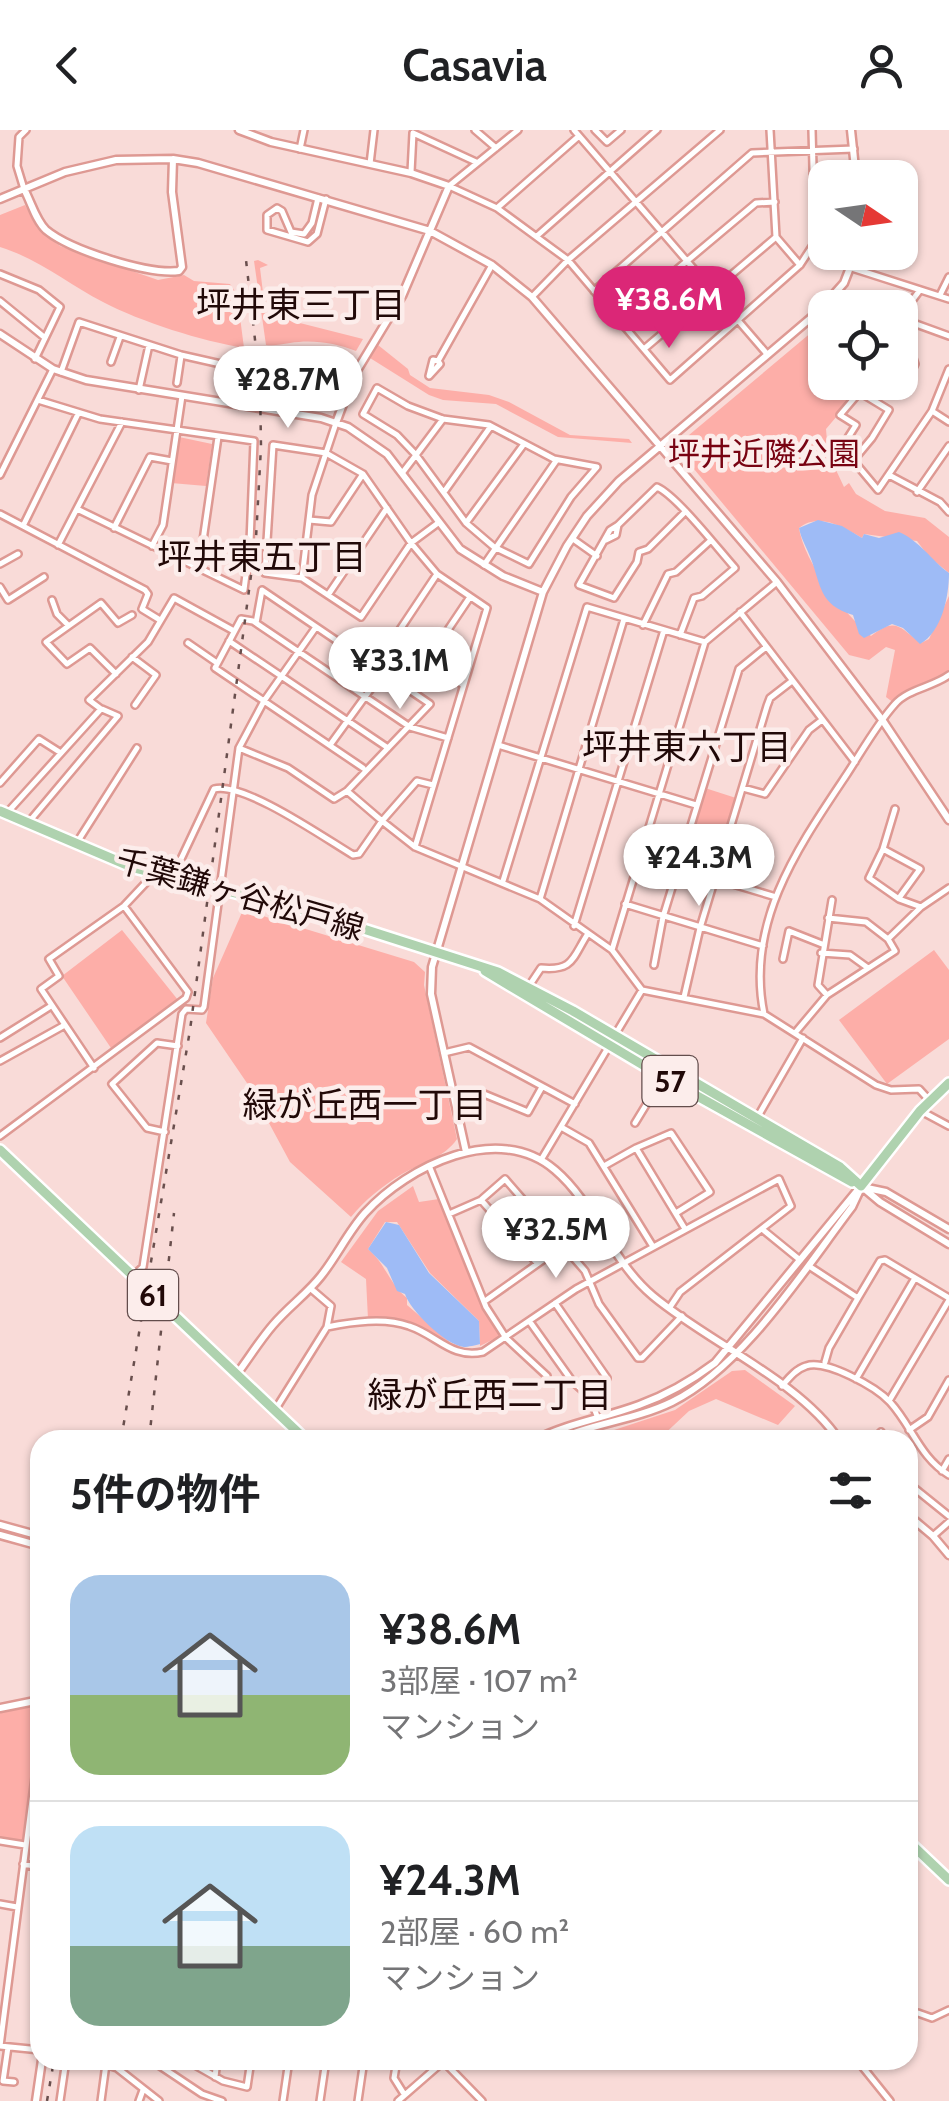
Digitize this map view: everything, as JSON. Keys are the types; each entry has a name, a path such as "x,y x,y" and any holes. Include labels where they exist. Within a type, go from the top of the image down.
{"main road":[{"name":"千葉鎌ヶ谷松戸線","path":"3,812 154,873 304,910 482,969 756,1118 840,1167 861,1186"},
{"name":"千葉鎌ヶ谷松戸線","path":"482,969 498,972 528,987 662,1076 861,1186"},
{"path":"861,1186 920,1111 949,1083"},
{"name":"61","path":"0,1150 295,1430"},
{"path":"918,1851 949,1880"}],"street":[{"path":"26,130 18,137 17,166 42,227 63,242 160,274 182,267 172,192 174,159"},
{"path":"239,130 257,133 271,142 411,173 497,208 568,260 670,380 800,264 815,242 812,130"},
{"path":"271,142 274,130"},
{"path":"300,149 304,130"},
{"path":"370,164 374,130"},
{"path":"475,130 496,148"},
{"path":"302,578 312,495 359,366 402,296 449,186 518,130"},
{"path":"574,130 767,354"},
{"path":"594,130 606,142 621,130"},
{"path":"538,235 658,130"},
{"path":"532,297 568,260 720,130"},
{"path":"770,130 776,237 800,264"},
{"path":"851,130 855,160"},
{"path":"411,173 413,131 476,162"},
{"path":"497,208 580,136"},
{"path":"594,291 752,153 854,150"},
{"path":"0,199 100,163 174,159 221,168 430,231 492,265 532,297 777,582 883,721 949,820"},
{"path":"322,198 317,234 308,242 267,230 268,215 277,208 282,210 292,232 304,234 322,198"},
{"path":"618,319 756,203 775,202"},
{"path":"644,349 776,237"},
{"path":"438,360 492,265"},
{"path":"466,1152 431,994 435,951 543,592 587,516 619,480 834,296 851,270"},
{"path":"858,270 949,299"},
{"path":"0,274 39,290 60,307 34,359"},
{"path":"940,296 949,277"},
{"path":"918,294 920,290"},
{"path":"0,300 45,337"},
{"path":"0,476 38,400 58,371 79,322 181,355 234,367 233,404"},
{"path":"918,324 949,336"},
{"path":"0,334 58,371 139,390 336,422 378,445 460,548 484,565 543,592"},
{"path":"111,362 120,336"},
{"path":"139,390 149,345"},
{"path":"176,383 181,355"},
{"path":"272,392 322,394 332,366 293,363 270,367 272,392 274,410"},
{"path":"854,400 840,415 856,425 842,447 878,490 932,411 949,370"},
{"path":"378,388 443,420 490,426 557,460 598,467 571,497 529,564 494,547 466,524 398,435 364,414 378,388"},
{"path":"152,546 163,525 182,396"},
{"path":"38,400 78,414 254,441 244,590 77,509"},
{"path":"852,462 888,410 873,400"},
{"path":"932,411 949,422"},
{"path":"22,526 78,414"},
{"path":"403,472 443,420"},
{"path":"58,545 122,422"},
{"path":"444,492 490,426"},
{"path":"198,568 218,437"},
{"path":"466,524 524,444"},
{"path":"415,847 488,608 437,574 411,544 362,474 326,453 273,445 265,572 302,578 361,617 411,544 438,523"},
{"path":"917,492 946,458 949,446"},
{"path":"114,528 150,457 172,461"},
{"path":"484,565 557,460"},
{"path":"309,520 331,522 362,474"},
{"path":"889,474 940,502 949,512"},
{"path":"680,635 693,604 700,603 702,596 734,568 664,489 658,487 618,525 616,534 606,540 580,585 614,598 637,562 645,558 648,549 684,512"},
{"path":"328,595 387,508"},
{"path":"0,514 145,590 148,594 142,609 160,621"},
{"path":"573,538 596,556"},
{"path":"643,625 665,584 674,580 676,572 710,541"},
{"path":"0,564 18,554"},
{"path":"437,574 393,640 464,686"},
{"path":"0,587 8,600 44,577"},
{"path":"612,950 705,642 777,582"},
{"path":"239,748 288,768 334,799 347,792 430,704 262,590 256,623"},
{"path":"427,661 470,596"},
{"path":"28,823 118,716 89,700 148,642 174,598 234,631"},
{"path":"52,600 57,614 68,625"},
{"path":"116,674 90,648 67,664 46,642 101,602 118,623 132,615"},
{"path":"503,881 587,606 705,642"},
{"path":"740,612 855,762"},
{"path":"363,768 215,668 242,618 256,623 410,727 448,738"},
{"path":"540,899 624,619"},
{"path":"133,1276 142,1267 182,1014 186,1009 202,1010 204,1006 239,748 264,701 316,627"},
{"path":"574,926 664,630"},
{"path":"229,641 389,749"},
{"path":"188,643 217,663"},
{"path":"654,965 663,917 739,669 766,647"},
{"path":"132,658 156,676 135,705"},
{"path":"330,745 391,661"},
{"path":"764,1014 758,976 762,946 793,856 883,721 904,696 949,675"},
{"path":"684,998 700,928 767,706 770,698 792,681"},
{"path":"3,812 101,709"},
{"path":"742,788 764,794 809,730 822,720"},
{"path":"0,783 40,739 62,753"},
{"path":"498,745 696,805"},
{"path":"76,844 137,748"},
{"path":"172,876 214,789 222,786 265,803 353,856 359,854 417,781 433,786"},
{"path":"347,792 415,847 540,899 612,950 642,990 764,1014 876,1085 891,1090 919,1090 930,1101"},
{"path":"895,810 869,878 898,899 920,907"},
{"path":"883,849 920,870 898,899"},
{"path":"94,1068 41,989 59,976 48,959 124,906 154,873"},
{"path":"715,879 776,897"},
{"path":"888,939 920,907 949,888"},
{"path":"827,995 818,984 820,953 832,900"},
{"path":"625,904 762,946"},
{"path":"0,1136 186,998 188,992 124,906"},
{"path":"795,1033 827,995 895,951 888,939 866,922 828,918"},
{"path":"783,959 790,931 822,944"},
{"path":"528,987 541,968 567,967 588,935"},
{"path":"820,953 850,955 868,968"},
{"path":"542,1160 642,990"},
{"path":"0,1038 50,1006"},
{"path":"0,1062 63,1026"},
{"path":"756,1118 804,1038"},
{"path":"166,1132 146,1128 112,1084 157,1043 178,1046"},
{"path":"444,1053 469,1047 574,1104"},
{"path":"635,1123 662,1076"},
{"path":"454,1100 484,1094 528,1112 542,1087"},
{"path":"920,1111 949,1126"},
{"path":"562,1127 590,1144 653,1246"},
{"path":"604,1166 672,1134 710,1192 676,1213"},
{"path":"237,1374 273,1324 310,1288 376,1202 430,1168 466,1152 502,1148 542,1160 570,1185 623,1263 653,1296 817,1412 831,1430"},
{"path":"636,1148 685,1230"},
{"path":"430,1168 484,1301 506,1338 547,1376"},
{"path":"449,1214 481,1200 505,1179 591,1280 599,1304 638,1358 682,1316"},
{"path":"328,1327 392,1322 414,1328 450,1350 483,1352 591,1280 778,1179 791,1206 680,1292 670,1307"},
{"path":"861,1186 886,1192 949,1230"},
{"path":"861,1186 949,1244"},
{"path":"587,1430 669,1404 705,1382 804,1263 861,1186"},
{"path":"481,1200 537,1263"},
{"path":"762,1229 768,1238 858,1298"},
{"path":"484,1301 564,1245"},
{"path":"825,1364 829,1348 882,1260 916,1278 949,1299 889,1401"},
{"path":"856,1380 916,1278"},
{"path":"274,1410 328,1327 331,1306 310,1288"},
{"path":"555,1303 607,1378 602,1391 590,1396"},
{"path":"530,1322 565,1372 590,1396 597,1416"},
{"path":"561,1430 638,1406 690,1381 732,1352"},
{"path":"782,1386 805,1366 825,1364 889,1401 908,1430 928,1417 949,1380"},
{"path":"918,1446 926,1458 949,1475"},
{"path":"942,1471 949,1458"},
{"path":"918,1491 949,1519 933,1536"},
{"path":"918,1523 949,1555"},
{"path":"0,1525 30,1533"},
{"path":"0,1535 30,1543"},
{"path":"0,1708 30,1702"},
{"path":"30,1814 0,2046 30,2049"},
{"path":"0,1840 26,1844"},
{"path":"23,1864 30,1865"},
{"path":"0,1904 17,1907"},
{"path":"0,1938 13,1940"},
{"path":"918,2013 932,2018 949,2010"},
{"path":"8,2047 3,2081 14,2082"},
{"path":"36,2101 41,2070"},
{"path":"60,2101 65,2070"},
{"path":"102,2101 105,2070"},
{"path":"115,2070 159,2101"},
{"path":"165,2070 202,2094 222,2101"},
{"path":"202,2070 248,2088 251,2070"},
{"path":"214,2077 215,2070"},
{"path":"283,2101 288,2070"},
{"path":"320,2101 325,2070"},
{"path":"358,2101 363,2070"},
{"path":"395,2070 394,2078 404,2095"},
{"path":"398,2101 432,2070"},
{"path":"453,2070 482,2101"},
{"path":"865,2070 890,2101"},
{"path":"139,2101 144,2090"}],"green space":[{"path":"25,205 37,228 60,246 158,280 184,275 194,281 230,284 237,294 244,348 135,317 28,258 0,247 0,215"},
{"path":"254,261 268,265 260,268 266,317 286,313 288,320 363,339 356,351 315,342 266,345"},
{"name":"坪井近隣公園","path":"808,335 808,400 851,400 826,429 828,453 844,487 849,483 856,494 885,511 925,518 949,537 949,573 917,541 864,534 862,538 823,521 799,528 802,542 827,587 871,636 892,625 921,643 929,639 949,596 949,671 894,703 886,697 895,650 886,647 869,660 849,655 684,457 689,435"},
{"path":"378,345 430,388 489,395 570,435 629,439 632,443 558,437 496,404 443,400 429,395 370,358"},
{"path":"179,437 212,444 206,486 171,483"},
{"path":"705,788 736,798 722,845 690,836"},
{"path":"243,910 414,962 425,972 424,985 457,1139 439,1156 388,1183 351,1217 290,1162 249,1086 206,1023 213,978"},
{"path":"122,930 178,1000 111,1048 62,976"},
{"path":"934,950 949,970 949,1039 887,1084 839,1020"},
{"path":"413,1186 419,1202 439,1199 482,1308 500,1336 480,1346 479,1321 430,1273 397,1222 385,1222 368,1249 407,1298 407,1305 451,1343 460,1346 457,1349 405,1323 368,1319 366,1279 341,1262 378,1211"},
{"path":"745,1370 795,1406 778,1425 716,1399 689,1411 669,1430 614,1430 675,1410 732,1371"},
{"path":"30,1702 30,1797 25,1845 0,1840 0,1708"}],"water":[{"path":"818,520 842,526 862,538 864,534 879,538 899,532 949,573 943,613 928,638 920,644 903,628 892,624 864,638 853,615 827,600 799,528"},
{"path":"386,1222 399,1225 429,1273 479,1321 480,1344 464,1347 447,1340 421,1317 405,1294 397,1291 387,1268 368,1249"}],"railway":[{"path":"123,1430 190,1030 256,538 260,384 246,260"},
{"path":"150,1430 174,1213"},
{"path":"47,2101 52,2070"}],"district":[{"name":"坪井東三丁目","path":"301,304"},
{"name":"坪井東五丁目","path":"262,556"},
{"name":"坪井東六丁目","path":"687,746"},
{"name":"緑が丘西一丁目","path":"365,1104"},
{"name":"緑が丘西二丁目","path":"490,1394"}]}
